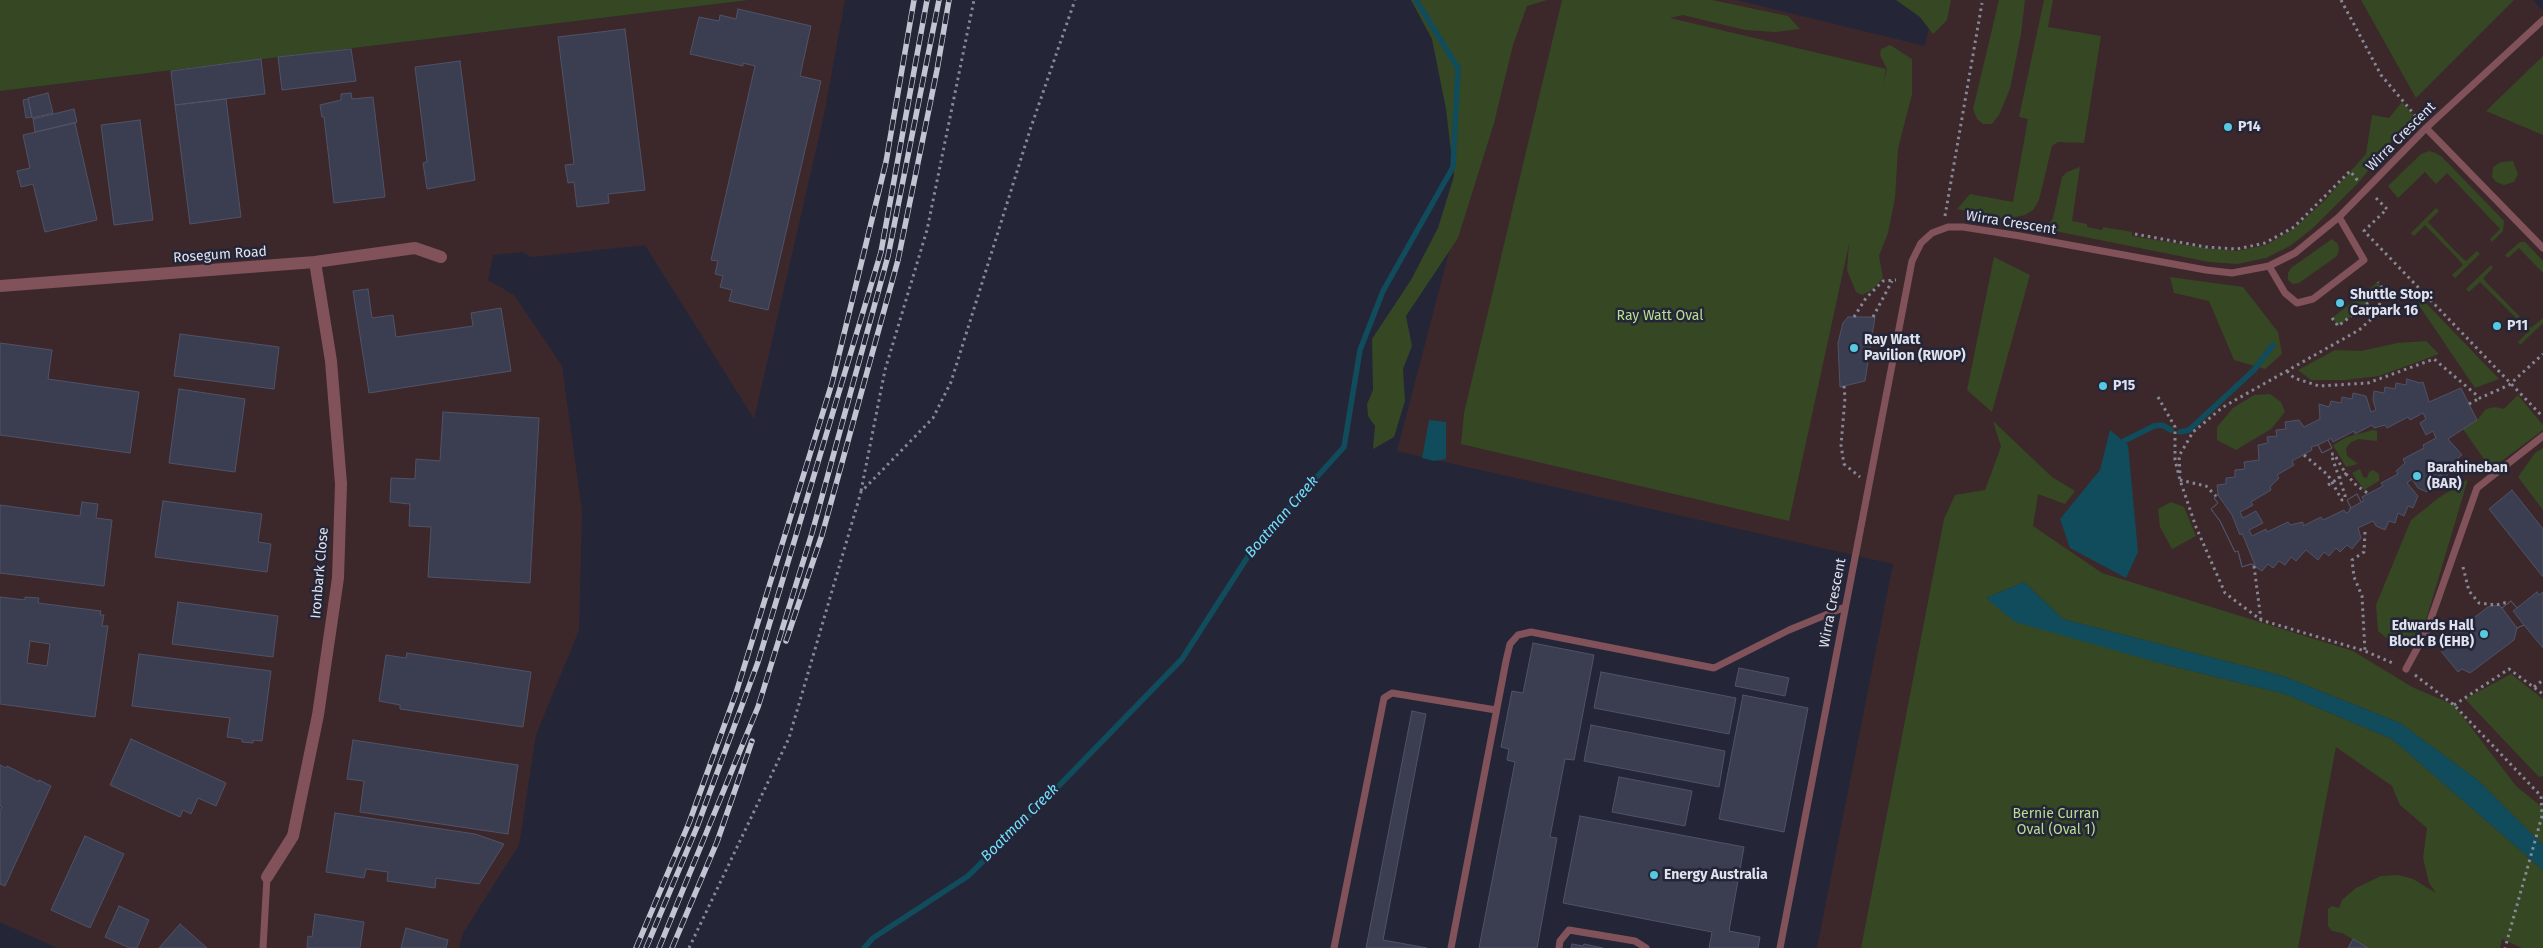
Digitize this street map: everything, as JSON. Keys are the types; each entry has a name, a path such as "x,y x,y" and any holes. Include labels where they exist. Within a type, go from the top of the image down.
{"street":[{"name":"Rosegum Road","path":"0,286 315,262 415,248 441,257"},
{"name":"Ironbark Close","path":"267,877 293,836 318,715 338,578 341,484 331,361 315,262"}],"lane":[{"name":"Wirra Crescent","path":"1780,948 1908,280 1912,261 1921,243 1932,233 1948,227 1964,227 2206,270 2232,273 2269,266 2295,253 2339,217 2426,128 2543,20"},
{"path":"2426,128 2543,248"},
{"path":"2269,266 2285,293 2297,303 2313,300 2364,260 2339,217"},
{"path":"2406,669 2427,630 2477,488 2543,436"},
{"path":"1451,948 1510,644 1518,635 1531,632 1714,668 1789,630 1845,607"},
{"path":"1334,948 1384,698 1392,693 1496,710"},
{"path":"262,948 267,877"},
{"path":"1558,948 1560,940 1568,930 1635,942 1646,948"}],"path":[{"path":"689,948 789,738 861,492 885,370 928,230 974,0"},
{"path":"861,492 933,418 951,382 1030,130 1075,0"},
{"path":"2341,0 2361,33 2381,75 2426,128"},
{"path":"1943,229 1982,3"},
{"path":"2135,234 2206,247 2237,249 2265,243 2294,227 2350,171 2359,182"},
{"path":"2376,198 2387,209 2364,231 2543,417"},
{"path":"1873,317 1892,280"},
{"path":"1854,317 1866,298 1883,281 1908,280"},
{"path":"2378,282 2384,291"},
{"path":"2332,318 2338,326 2384,291"},
{"path":"2180,480 2179,456 2193,432 2223,407 2359,330 2376,315 2384,291"},
{"path":"2469,404 2512,383 2543,354"},
{"path":"2288,371 2294,378 2319,386 2368,383 2434,359 2480,398"},
{"path":"1844,386 1845,398 1841,445 1844,464 1856,476 1870,482"},
{"path":"2158,397 2175,427 2175,460 2180,480 2196,527 2225,593 2262,620 2365,652 2406,669 2454,705 2542,795 2542,816 2505,948"},
{"path":"2304,455 2328,475 2344,500 2345,495 2332,454 2334,454 2346,474 2357,486 2369,494"},
{"path":"2328,485 2350,470"},
{"path":"2180,480 2206,486 2216,496"},
{"path":"2365,532 2364,552 2352,560 2354,577 2362,596 2365,652"},
{"path":"2462,560 2469,591 2479,603 2496,604 2508,602"},
{"path":"2254,566 2262,620"},
{"path":"2454,705 2509,669 2543,694"},
{"path":"2534,687 2543,680"}],"shaded area":[{"path":"749,0 845,0 824,115 754,419 645,245 532,257 522,252 493,255 488,280 514,295 562,366 582,511 579,630 536,735 519,845 463,933 459,948 57,948 0,922 0,91"},
{"path":"1515,0 1736,0 1925,46 1935,0 2533,0 2543,11 2543,948 1817,948 1893,564 1397,451"}],"green space":[{"path":"0,0 749,0 0,91"},
{"path":"1411,0 1547,0 1527,6 1513,45 1494,123 1458,238 1406,316 1412,346 1403,369 1405,401 1394,437 1373,449 1375,426 1368,416 1367,404 1373,390 1372,339 1411,280 1438,228 1454,176 1446,109 1432,39"},
{"name":"Ray Watt Oval","path":"1562,0 1712,0 1788,16 1800,29 1776,32 1745,30 1683,15 1670,18 1886,69 1883,84 1887,69 1880,55 1881,49 1890,45 1912,59 1912,94 1898,149 1895,198 1888,233 1879,256 1883,278 1872,290 1862,295 1856,292 1847,270 1849,244 1789,521 1461,444 1464,413"},
{"path":"1896,0 1951,0 1947,20 1933,34 1920,17"},
{"path":"1999,0 2025,0 2021,34 2010,89 1999,115 1992,124 1983,124 1977,119 1973,109"},
{"path":"2044,0 2053,0 2048,27 2101,36 2084,143 2058,142 2052,146 2039,200 2033,210 2025,215 2000,218 1957,209 1970,194 2013,202 2028,119 2019,117"},
{"path":"2361,0 2514,0 2416,98"},
{"path":"2543,56 2543,135 2486,111"},
{"path":"2402,102 2415,117 2396,136 2359,182 2313,228 2290,246 2266,258 2237,264 2209,262 2045,229 2053,218 2062,177 2067,172 2080,167 2072,221 2087,224 2087,227 2102,230 2103,227 2132,232 2132,236 2205,248 2237,251 2266,245 2295,228 2325,200 2366,154 2372,115 2389,118"},
{"path":"2429,151 2442,157 2504,221 2503,231 2492,242 2490,239 2500,229 2447,173 2436,184 2425,172 2398,198 2388,186 2421,154"},
{"path":"2513,161 2518,174 2514,182 2504,185 2496,182 2492,177 2493,167 2501,162"},
{"path":"2436,208 2439,211 2428,222 2456,252 2466,261 2477,251 2480,254 2455,278 2452,275 2463,265 2425,225 2414,236 2411,233"},
{"path":"2332,239 2338,244 2337,256 2299,283 2293,284 2288,280 2288,273 2291,268"},
{"path":"2520,242 2525,242 2543,261 2543,273 2519,248 2508,258 2505,255"},
{"path":"1994,257 2030,275 1992,412 1967,390"},
{"path":"2491,265 2493,268 2483,278 2531,328 2543,318 2543,323 2520,345 2518,342 2529,331 2480,282 2469,292 2466,289"},
{"path":"2170,277 2243,287 2278,332 2282,354 2265,369 2234,360 2209,301 2174,293"},
{"path":"2378,282 2384,291 2338,326 2332,318"},
{"path":"2423,300 2499,379 2475,388 2418,304"},
{"path":"2426,341 2439,354 2379,376 2345,380 2311,380 2298,370 2335,350 2361,351 2397,343"},
{"path":"2270,394 2281,402 2285,412 2271,429 2236,450 2217,440 2217,427 2233,408 2254,395"},
{"path":"2518,395 2543,425 2543,430 2499,463 2490,464 2486,462 2463,429 2477,420 2486,409 2495,407 2504,409"},
{"name":"Bernie Curran Oval (Oval 1)","path":"1993,421 2052,477 2075,491 2065,504 2038,494 2033,526 2102,573 2353,651 2412,687 2454,705 2516,786 2543,808 2543,845 2479,781 2400,723 2283,676 2063,619 2024,582 1986,598 2156,662 2285,694 2392,739 2543,870 2543,948 2522,948 2502,939 2500,948 2368,948 2342,933 2332,931 2328,926 2328,909 2332,906 2339,908 2342,900 2356,888 2381,876 2398,875 2413,879 2436,893 2429,883 2423,858 2427,828 2400,805 2392,786 2336,747 2298,948 1861,948 1944,519 1955,495 1985,490 2001,447"},
{"path":"2373,430 2377,431 2377,441 2358,439 2350,443 2346,448 2347,456 2358,464 2346,467 2333,445 2347,437"},
{"path":"2543,448 2543,510 2518,477 2535,453"},
{"path":"2360,469 2363,477 2367,478 2369,472 2373,470 2379,474 2379,481 2364,490 2352,473"},
{"path":"2468,479 2424,627 2400,649 2378,631 2376,605 2411,520 2437,499"},
{"path":"2171,502 2184,507 2196,536 2172,549 2160,527 2158,509"},
{"path":"2511,674 2543,699 2543,776 2539,777 2465,699"}],"water":[{"path":"1429,420 1446,422 1446,459 1434,461 1422,458"},
{"path":"2110,430 2128,445 2138,552 2126,578 2070,548 2060,519 2100,470"},
{"path":"2024,582 2063,619 2283,676 2400,723 2479,781 2543,845 2543,870 2392,739 2285,694 2156,662 2015,622 1986,598"}],"building":[{"path":"738,9 811,26 800,76 821,81 768,310 729,301 732,290 720,287 723,276 715,274 718,261 711,260 755,66 743,63 743,66 690,54 699,17 719,21 720,15 736,19"},
{"path":"625,29 645,190 608,194 609,203 577,207 574,182 568,183 565,165 574,164 558,37"},
{"path":"351,49 356,81 282,90 278,57"},
{"path":"261,59 265,94 175,105 171,71"},
{"path":"460,61 475,180 427,189 423,163 427,162 415,67"},
{"path":"48,93 53,113 32,118 28,98"},
{"path":"351,93 352,99 373,97 385,197 334,203 324,117 322,117 320,105 341,100 341,94"},
{"path":"28,99 32,117 26,118 23,100"},
{"path":"226,99 241,217 190,224 175,105"},
{"path":"74,109 77,122 35,132 33,119"},
{"path":"140,120 153,220 114,225 101,125"},
{"path":"75,123 97,220 45,232 33,184 21,187 17,171 30,168 23,135"},
{"path":"368,289 372,318 393,315 396,337 473,326 471,313 501,308 511,371 369,393 353,291"},
{"name":"Ray Watt Pavilion (RWOP)","path":"1848,317 1875,317 1865,381 1840,387 1838,343 1843,323"},
{"path":"180,334 279,347 274,389 174,376"},
{"path":"0,343 52,350 48,379 139,392 130,453 0,435"},
{"name":"Barahineban (BAR)","path":"2407,379 2420,383 2423,382 2429,402 2461,388 2477,420 2448,439 2462,455 2459,457 2455,470 2450,468 2446,477 2440,475 2436,484 2431,482 2427,492 2418,488 2412,479 2407,483 2418,496 2413,508 2408,506 2404,516 2398,513 2395,523 2389,521 2385,530 2376,526 2373,521 2358,528 2361,538 2352,549 2347,545 2340,552 2336,548 2329,556 2324,552 2318,560 2306,550 2296,561 2291,557 2285,565 2279,561 2273,568 2268,564 2262,571 2251,564 2242,567 2238,551 2235,552 2220,521 2211,509 2218,503 2214,498 2218,495 2217,485 2226,484 2226,478 2235,477 2235,470 2245,469 2244,462 2259,460 2258,445 2268,443 2267,437 2277,436 2276,430 2286,429 2285,422 2299,420 2304,427 2320,419 2319,404 2329,407 2331,401 2341,403 2342,397 2352,399 2353,393 2366,396 2371,412 2376,410 2373,400 2374,391 2384,393 2385,387 2395,389 2396,383 2406,385","holes":["2423,413 2426,419 2420,423 2426,435 2433,431 2436,438 2423,445 2424,448 2403,459 2405,463 2396,471 2398,474 2381,483 2383,486 2362,497 2364,501 2361,502 2357,494 2347,500 2351,508 2349,509 2350,511 2346,513 2344,510 2323,520 2321,517 2303,526 2303,522 2290,525 2288,522 2267,532 2266,529 2252,536 2249,530 2263,523 2256,511 2243,518 2240,512 2253,505 2251,502 2271,490 2270,487 2279,478 2277,475 2294,465 2292,461 2312,450 2311,447 2318,445 2322,453 2332,448 2328,440 2331,438 2333,442 2354,431 2355,434 2372,425 2374,428 2385,425 2387,428 2408,417 2410,420"]},
{"path":"179,389 245,399 235,472 169,463"},
{"path":"443,412 539,418 530,583 428,577 431,527 409,526 410,504 390,502 391,478 415,479 416,459 440,461"},
{"path":"2328,440 2332,448 2322,453 2318,445"},
{"path":"2512,490 2543,529 2543,577 2489,509"},
{"path":"2357,494 2361,502 2351,508 2347,500"},
{"path":"2218,495 2232,515 2240,535 2242,533 2255,565 2251,564 2242,567 2238,551 2235,552 2220,521 2211,509 2218,503 2214,498"},
{"path":"163,501 262,514 258,542 271,544 267,572 155,557"},
{"path":"82,502 98,504 96,518 112,520 104,586 0,573 0,505 80,516"},
{"name":"Edwards Hall Block B (EHB)","path":"2537,592 2539,595 2543,592 2543,648 2524,625 2517,628 2514,640 2470,673 2462,669 2458,672 2441,651 2445,648 2445,640 2488,607 2499,605 2502,608 2511,601 2517,608"},
{"path":"0,597 25,600 25,597 39,598 38,603 101,611 100,615 104,615 102,626 108,626 95,717 0,704","holes":["30,641 50,644 47,666 27,663"]},
{"path":"2511,601 2517,608 2513,611 2524,625 2517,628 2502,608"},
{"path":"178,602 278,616 273,657 172,644"},
{"path":"1533,643 1594,655 1574,760 1565,759 1550,837 1557,838 1537,948 1479,948 1515,762 1507,760 1509,749 1501,747 1512,691 1523,693"},
{"path":"407,653 531,672 523,727 400,709 400,705 379,701 386,655 406,658"},
{"path":"139,654 271,671 262,741 253,740 253,743 242,742 242,739 227,737 230,718 132,706"},
{"path":"1739,668 1789,678 1785,696 1735,686"},
{"path":"1601,672 1736,698 1729,734 1594,708"},
{"path":"1743,695 1808,708 1784,832 1719,819"},
{"path":"1412,711 1426,714 1383,940 1427,948 1366,948"},
{"path":"1591,725 1725,751 1719,787 1584,761"},
{"path":"131,739 226,783 216,806 198,798 191,814 183,810 180,817 110,785"},
{"path":"353,740 518,765 508,834 360,812 364,781 347,779"},
{"path":"0,765 6,768 7,766 51,786 5,886 0,884 0,811 2,807 0,806"},
{"path":"1619,777 1692,791 1685,826 1612,812"},
{"path":"335,813 475,834 504,844 479,884 436,878 435,888 387,881 388,872 366,869 364,878 326,872"},
{"name":"Energy Australia","path":"1580,816 1744,847 1729,931 1760,937 1758,948 1709,948 1712,932 1563,903"},
{"path":"85,836 124,854 90,928 51,910"},
{"path":"119,906 149,920 137,948 130,948 105,937"},
{"path":"315,914 364,922 360,948 307,948 308,936 312,937"},
{"path":"180,924 207,948 159,948"},
{"path":"406,928 448,940 446,948 401,948"},
{"path":"2353,939 2368,948 2348,948"},
{"path":"1572,944 1583,946 1584,944 1603,948 1571,948"}],"waterway":[{"name":"Boatman Creek","path":"864,948 873,938 968,876 1182,659 1256,544 1344,447 1360,350 1383,291 1453,167 1458,68 1416,0"},
{"path":"2180,432 2189,430 2254,370 2273,345"},
{"path":"2124,441 2154,426 2162,425 2171,430"}],"railway":[{"path":"636,948 689,823 736,693 832,383 886,162 914,0"},
{"path":"646,948 697,827 758,662 881,252 927,0"},
{"path":"659,948 758,707 812,533 888,256 939,0"},
{"path":"786,641 822,535 898,260 937,70 949,0"},
{"path":"672,948 717,842 752,741"}],"place":[{"name":"P14","path":"2228,127"},
{"name":"Shuttle Stop: Carpark 16","path":"2340,303"},
{"name":"P11","path":"2497,326"},
{"name":"Ray Watt Pavilion (RWOP)","path":"1854,348"},
{"name":"P15","path":"2103,386"},
{"name":"Barahineban (BAR)","path":"2417,476"},
{"name":"Edwards Hall Block B (EHB)","path":"2484,634"},
{"name":"Energy Australia","path":"1654,875"}]}
